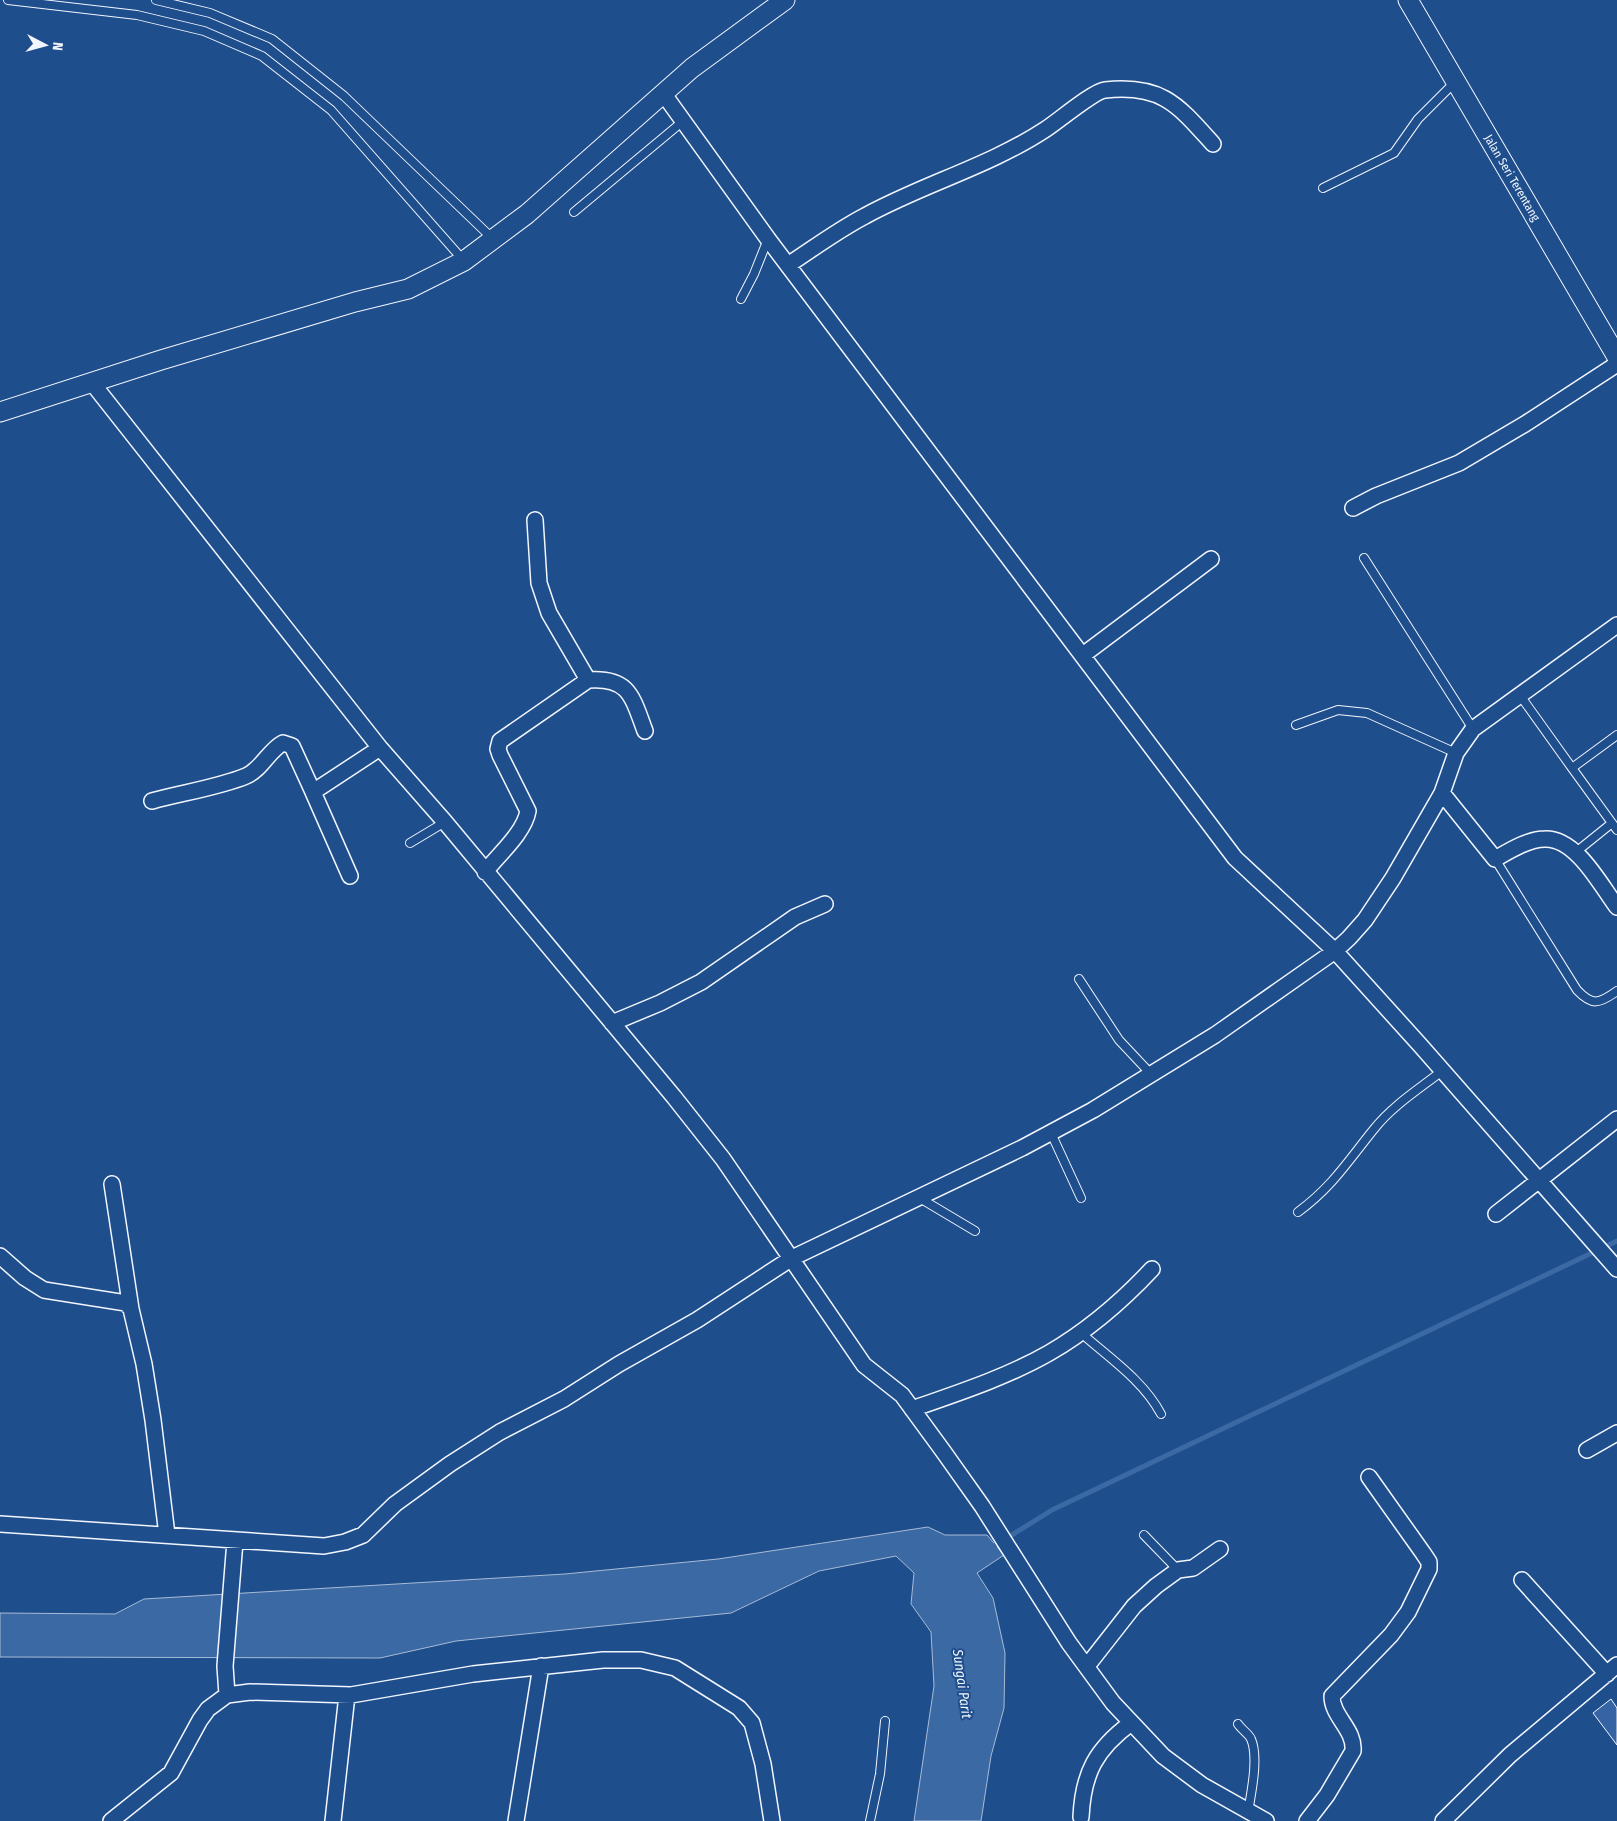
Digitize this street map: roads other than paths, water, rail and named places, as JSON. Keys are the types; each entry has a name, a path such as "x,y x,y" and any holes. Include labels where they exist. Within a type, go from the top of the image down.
{"street":[{"path":"0,412 93,384 161,360 355,302 408,289 464,261 492,238 527,214 663,93 733,36 785,0"},
{"name":"Jalan Seri Terentang","path":"1408,0 1617,357"},
{"path":"788,264 866,215 962,172 1044,130 1102,90 1143,90 1166,97 1182,109 1213,144"},
{"path":"663,93 682,122 901,417 1235,858 1334,951 1617,1269"},
{"path":"1353,508 1376,496 1459,463 1525,424 1617,364"},
{"path":"93,384 380,748 445,822 674,1097 723,1159 864,1365 902,1395 982,1506 1069,1643 1113,1703 1163,1756 1202,1785 1266,1821"},
{"path":"535,520 535,546 539,583 549,613 588,680"},
{"path":"1083,655 1211,559"},
{"path":"0,1524 324,1546 346,1542 363,1535 395,1504 450,1464 500,1432 564,1399 619,1364 697,1320 792,1258 1051,1133 1092,1110 1215,1035 1334,951 1350,938 1393,878 1442,793 1456,753 1473,730 1519,694 1617,625"},
{"path":"485,872 520,829 527,819 528,811 500,755 498,749 500,740 588,680 605,679 620,683 633,698 645,731"},
{"path":"152,801 247,775 265,762 276,746 283,742 292,746 350,876"},
{"path":"313,792 380,748"},
{"path":"1442,793 1495,859 1543,838 1559,840 1576,852 1617,907"},
{"path":"612,1023 660,1003 701,982 795,917 825,904"},
{"path":"1496,1214 1617,1119"},
{"path":"112,1184 131,1309 144,1364 161,1468 167,1535"},
{"path":"0,1256 25,1278 44,1290 54,1294 126,1303 131,1309"},
{"path":"912,1409 984,1383 1049,1353 1119,1302 1152,1269"},
{"path":"1587,1450 1617,1433"},
{"path":"1307,1821 1327,1795 1353,1751 1354,1742 1336,1712 1332,1696 1397,1627 1408,1612 1429,1569 1429,1562 1369,1477"},
{"path":"226,1695 225,1666 235,1541"},
{"path":"1087,1666 1134,1606 1178,1570 1193,1568 1220,1548"},
{"path":"1443,1821 1510,1755 1612,1669 1522,1580"},
{"path":"111,1821 171,1772 200,1720 208,1710 226,1695 250,1692 347,1695 405,1687 473,1674 603,1660 640,1660 660,1663 675,1668 739,1708 752,1723 757,1736 772,1821"},
{"path":"516,1821 541,1666"},
{"path":"333,1821 347,1695"},
{"path":"1081,1817 1084,1787 1088,1773 1098,1753 1113,1736 1131,1723"}],"lane":[{"path":"8,0 137,15 204,31 262,56 331,110 464,261"},
{"path":"156,0 210,13 272,39 344,96 492,238"},
{"path":"1324,188 1394,153 1418,120 1455,82"},
{"path":"574,212 682,122"},
{"path":"741,298 754,274 768,239"},
{"path":"1364,558 1473,730"},
{"path":"1519,694 1614,826 1576,852"},
{"path":"1296,725 1338,710 1367,713 1456,753"},
{"path":"1572,768 1617,735"},
{"path":"410,843 445,822"},
{"path":"1495,859 1577,990 1586,1000 1592,1002 1607,998 1617,991"},
{"path":"1079,978 1119,1040 1150,1073"},
{"path":"1298,1212 1321,1194 1343,1170 1374,1128 1395,1107 1442,1071"},
{"path":"1051,1133 1081,1198"},
{"path":"918,1197 975,1232"},
{"path":"1080,1332 1140,1385 1154,1401 1160,1414"},
{"path":"1144,1535 1178,1570"},
{"path":"870,1821 880,1774 885,1722"},
{"path":"1238,1724 1252,1740 1253,1783 1248,1812"}],"water":[{"name":"Sungai Parit","path":"928,1527 945,1535 987,1535 1004,1555 977,1573 993,1598 1005,1653 1004,1708 991,1756 981,1821 914,1821 934,1686 931,1632 911,1604 914,1573 896,1556 819,1571 731,1613 456,1641 380,1658 0,1657 0,1613 115,1614 144,1599 565,1574 718,1559"}],"waterway":[{"path":"991,1548 1052,1510 1617,1241"}]}
